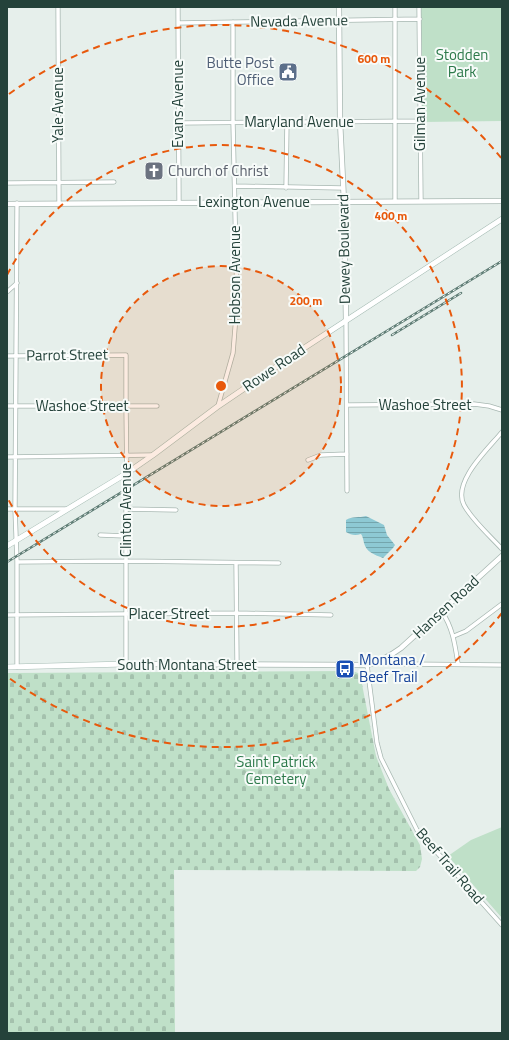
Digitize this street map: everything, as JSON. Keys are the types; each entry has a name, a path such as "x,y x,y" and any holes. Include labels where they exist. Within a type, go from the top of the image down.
{"main road":[{"name":"Rowe Road","path":"7,546 127,473 217,407 346,320 502,219"},
{"name":"South Montana Street","path":"7,667 126,664"}],"street":[{"name":"Yale Avenue","path":"58,7 59,203"},
{"name":"Evans Avenue","path":"178,7 179,202"},
{"name":"Dewey Boulevard","path":"339,7 340,122 344,202 346,320 347,491"},
{"path":"395,7 395,201"},
{"name":"Gilman Avenue","path":"420,7 421,201"},
{"name":"Nevada Avenue","path":"178,23 420,19"},
{"name":"Hobson Avenue","path":"217,407 233,353 237,310 233,22"},
{"name":"Maryland Avenue","path":"179,123 420,120"},
{"path":"286,188 287,121"},
{"path":"7,183 114,182"},
{"path":"235,186 343,188"},
{"name":"Lexington Avenue","path":"7,204 502,201"},
{"path":"17,204 15,456 17,667"},
{"path":"7,292 17,283"},
{"name":"Parrot Street","path":"7,356 126,355"},
{"name":"Clinton Avenue","path":"126,355 126,664"},
{"name":"Washoe Street","path":"347,405 474,404 502,410"},
{"name":"Washoe Street","path":"7,406 157,406"},
{"path":"502,432 466,476 461,493 464,504 470,513 502,549"},
{"path":"308,460 321,455 347,454"},
{"path":"7,457 153,455"},
{"path":"7,509 69,509"},
{"path":"126,509 176,510"},
{"path":"100,535 126,536"},
{"name":"Hansen Road","path":"367,665 390,657 442,612 502,556"},
{"path":"17,562 279,562"},
{"path":"236,563 237,664"},
{"path":"454,636 466,631 502,604"},
{"path":"442,612 448,621 454,636 458,664"},
{"name":"Placer Street","path":"7,615 331,615"},
{"name":"South Montana Street","path":"126,664 367,665"},
{"path":"402,664 502,665"},
{"name":"Beef Trail Road","path":"367,665 377,743 381,758 417,830 502,925"}],"green space":[{"name":"Stodden Park","path":"421,7 502,7 502,121 422,122"},
{"name":"Saint Patrick Cemetery","path":"353,671 360,674 376,756 389,789 420,845 422,859 420,867 416,871 174,870 175,1033 7,1032 7,673"},
{"path":"502,827 502,918 448,856 471,840"}],"water":[{"path":"366,516 384,525 387,535 395,545 383,558 371,553 367,549 361,534 353,535 346,532 346,520"}],"railway":[{"path":"7,562 502,261"},
{"path":"392,335 461,293"}],"place":[{"name":"Butte Post Office","path":"288,72"},
{"name":"Church of Christ","path":"154,171"},
{"name":"Montana / Beef Trail","path":"345,669"}]}
